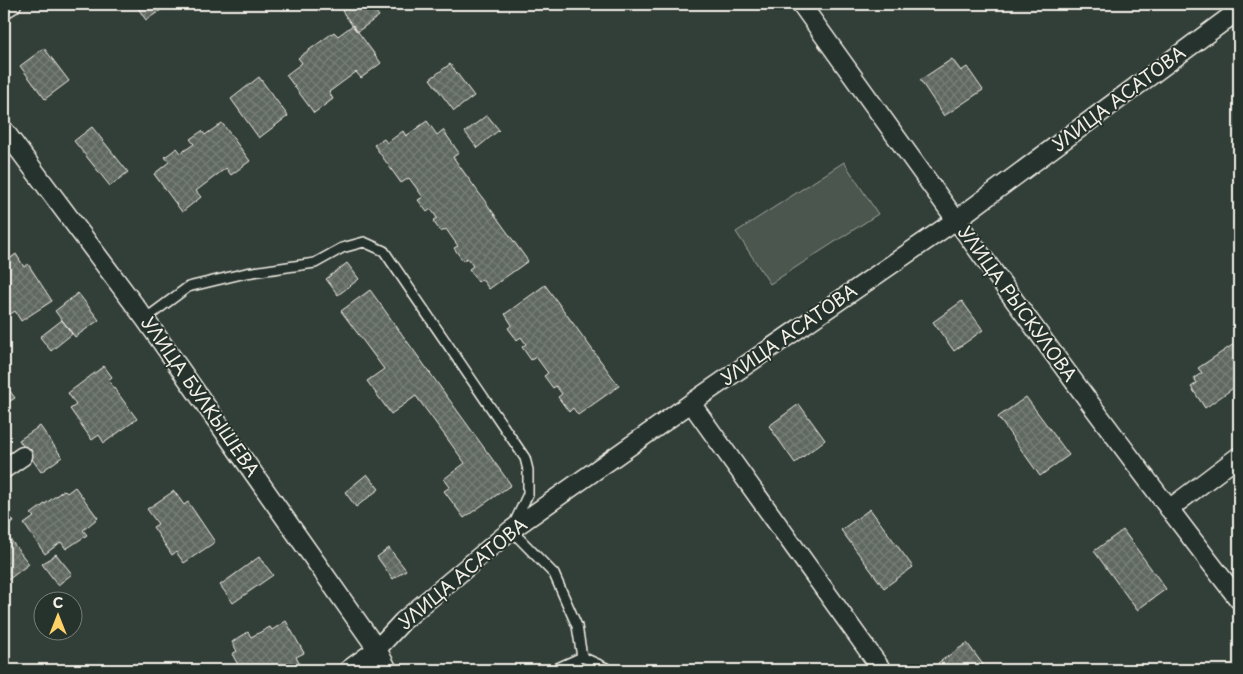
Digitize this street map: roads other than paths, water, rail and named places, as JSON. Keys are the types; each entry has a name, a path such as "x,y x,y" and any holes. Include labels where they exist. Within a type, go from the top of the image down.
{"street":[{"path":"4,9 12,4"},
{"name":"УЛИЦА РЫСКУЛОВА","path":"801,4 956,220 1169,509 1239,600"},
{"name":"УЛИЦА АСАТОВА","path":"348,670 377,649 402,621 511,530 956,220 1239,10"},
{"name":"УЛИЦА БУЛКЫШЕВА","path":"4,130 146,319 377,649 388,670"},
{"path":"691,403 882,670"},
{"path":"4,469 23,456"},
{"path":"1169,509 1239,456"}],"lane":[{"path":"146,319 188,287 246,273 315,263 342,248 364,242 384,251 525,458 528,470 528,494 511,530 554,574 577,626 582,657"},
{"path":"553,670 582,657 611,670"}]}
